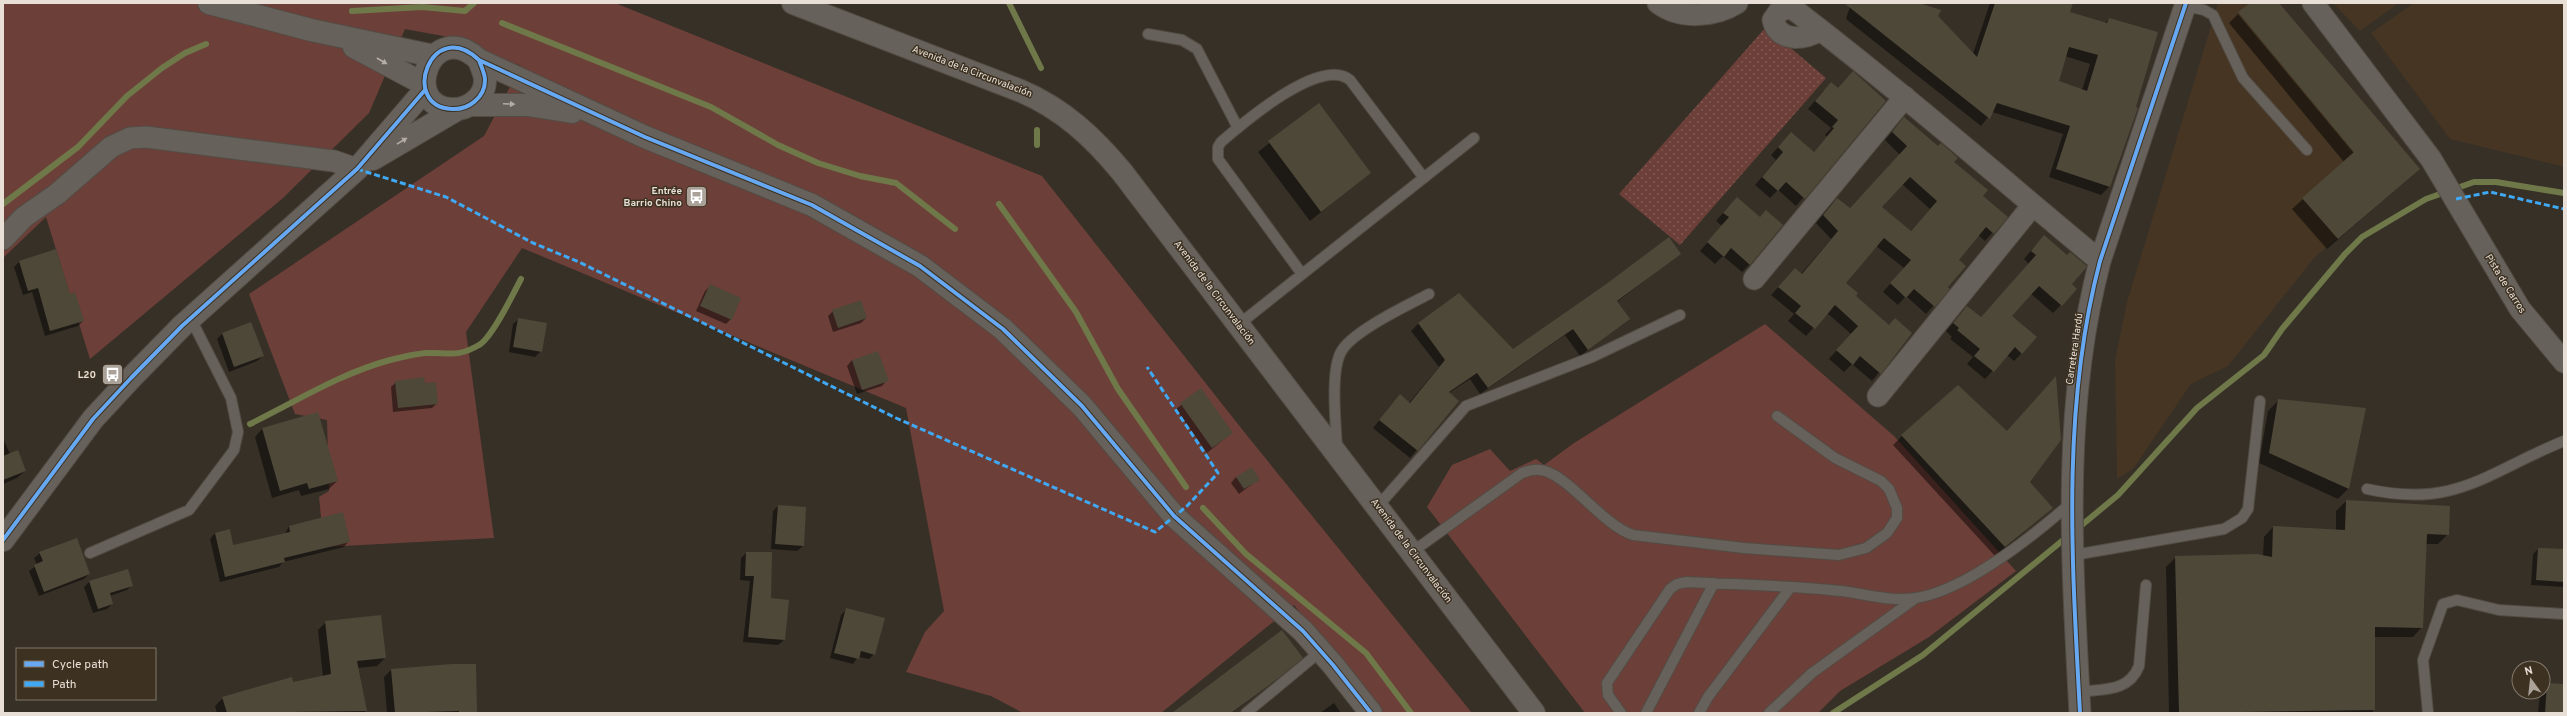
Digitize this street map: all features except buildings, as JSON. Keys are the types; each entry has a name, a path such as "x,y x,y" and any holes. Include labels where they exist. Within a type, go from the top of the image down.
{"street":[{"path":"209,3 316,31 434,56"},
{"name":"Avenida de la Circunvalación","path":"793,3 1021,91 1058,110 1079,125 1118,167 1378,506 1534,713"},
{"path":"1658,3 1663,7 1684,14 1705,15 1726,10 1737,3"},
{"name":"Pista de Carros","path":"2313,3 2431,159 2520,309 2564,362"},
{"name":"Carretera Hardú","path":"2080,713 2072,523 2076,392 2088,316 2100,262 2186,4"},
{"path":"1820,30 1905,97 2100,262"},
{"path":"316,31 425,87"},
{"path":"610,122 528,105 441,107 434,102 425,87 425,70 434,56 442,50 452,48 472,53 479,60 610,122 812,205 920,266 1009,334 1082,406 1174,516 1303,631 1371,713"},
{"path":"3,239 24,217 57,194 111,147 130,138 146,137 334,161 357,169 464,107 481,94 485,80 479,60"},
{"path":"3,540 93,419 131,378 191,319 357,169 425,87"},
{"path":"1754,279 1905,97"},
{"path":"1878,396 2033,205"}],"lane":[{"path":"2186,4 2204,10 2213,15 2243,78 2307,150"},
{"path":"1148,34 1182,40 1197,49 1238,128"},
{"path":"1302,274 1220,166 1218,159 1218,147 1260,108 1293,89 1331,74 1339,74 1350,80 1424,178"},
{"path":"1238,325 1474,138"},
{"path":"1337,453 1335,399 1337,362 1341,352 1354,337 1429,294"},
{"path":"1378,506 1466,406 1592,357 1680,315"},
{"path":"90,553 189,510 234,450 238,432 231,398 191,319"},
{"path":"2074,550 2224,529 2242,518 2248,509 2260,400"},
{"path":"1412,552 1522,473 1536,470 1552,473 1618,529 1634,535 1744,548 1839,554 1866,548 1887,533 1897,518 1897,508 1889,489 1881,482 1835,458 1777,416"},
{"path":"2367,489 2390,494 2415,496 2456,490 2485,479 2564,442"},
{"path":"1621,713 1608,695 1607,683 1670,589 1681,583 1714,583 1839,591 1888,599 1916,598 1943,590 1998,560 2037,533 2073,501"},
{"path":"1646,713 1714,583"},
{"path":"2079,692 2122,687 2135,675 2139,666 2146,585"},
{"path":"1699,713 1708,697 1790,588"},
{"path":"1769,713 1812,672 1916,598"},
{"path":"2428,713 2423,660 2443,604 2457,600 2499,610 2564,614"},
{"path":"1246,713 1321,651"}],"shaded area":[{"path":"3,3 615,3 1042,176 1249,438 1472,713 1363,713 1328,649 1294,605 1161,713 1023,713 991,696 906,672 925,632 944,611 906,408 522,248 466,332 494,538 324,547 319,497 329,491 327,420 295,414 249,294 484,136 521,66 443,36 405,29 369,113 283,198 90,359 46,217 3,258"},
{"path":"2218,3 2279,3 2420,169 2315,257 2228,366 2191,384 2133,469 2117,479 2115,360 2127,302"},
{"path":"2333,3 2399,3 2360,31"},
{"path":"2414,3 2564,3 2564,167 2450,139 2371,33"},
{"path":"1766,27 1826,78 1680,245 1619,194"},
{"path":"1765,324 1894,436 2016,571 1929,637 1840,691 1818,713 1585,713 1427,507 1452,465 1490,449 1510,471 1536,459 1544,465 1574,443"}],"waterway":[{"path":"352,11 422,7 465,11 474,3"},
{"path":"1009,3 1041,68"},
{"path":"502,23 711,107 778,145 818,163 860,176 896,183 955,229"},
{"path":"3,204 78,147 127,96 162,68 185,53 206,44"},
{"path":"1037,130 1037,145"},
{"path":"2077,529 2118,495 2197,408 2264,355 2282,329 2345,254 2362,237 2426,199 2474,182 2496,182 2564,193"},
{"path":"999,204 1076,312 1118,389 1186,487"},
{"path":"250,424 336,380 371,366 417,354 453,354 465,352 479,345 490,334 496,325 521,279"},
{"path":"1203,508 1246,554 1366,653 1411,713"},
{"path":"1833,713 1923,655 2068,536"}],"marked path":[{"path":"357,169 446,197 533,243 579,262 896,418 1155,532 1187,506 1218,473 1147,367"},
{"path":"2456,199 2490,192 2564,209"}],"cycle path":[{"path":"2080,713 2074,599 2072,486 2074,429 2079,373 2088,317 2100,261 2186,3"},
{"path":"479,60 485,80 482,92 474,102 458,109 452,109 436,104 427,94 425,81 428,67 435,55 447,48 462,49 479,60 645,137 812,205 920,266 1003,329 1082,406 1174,516 1303,631 1333,665 1371,713"},
{"path":"3,540 93,419 131,378 182,326 357,169 425,90"}],"place":[{"name":"Entrée Barrio Chino","path":"697,197"},
{"name":"L20","path":"112,375"}]}
